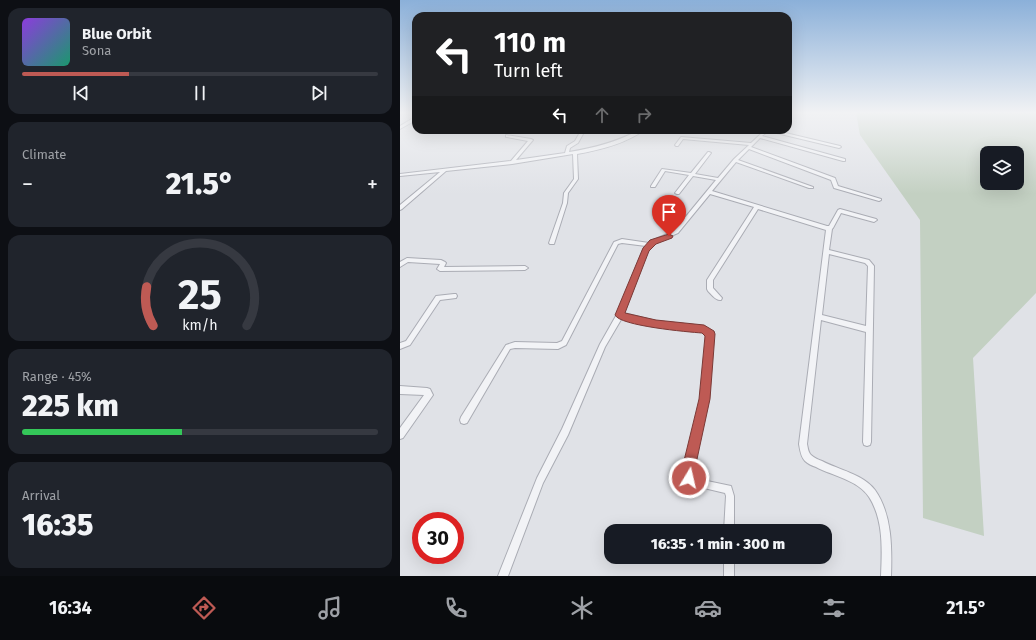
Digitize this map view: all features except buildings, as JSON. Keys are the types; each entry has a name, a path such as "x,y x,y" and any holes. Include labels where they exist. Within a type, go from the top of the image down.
{"street":[{"path":"512,163 530,140"},
{"path":"567,154 568,147 578,140"},
{"path":"400,175 512,163 575,153 606,146 620,140"},
{"path":"677,145 680,140"},
{"path":"697,140 750,146 833,179 836,187 879,200"},
{"path":"503,576 540,481 565,432 602,346 620,315 641,259 650,245 676,232 735,160 757,140"},
{"path":"771,140 844,160"},
{"path":"809,140 839,147"},
{"path":"552,243 565,204 566,193 576,179 575,153"},
{"path":"677,193 709,153"},
{"path":"735,160 811,187"},
{"path":"400,208 445,170"},
{"path":"653,186 664,170 719,179"},
{"path":"709,192 829,228"},
{"path":"719,298 710,289 710,280 757,206"},
{"path":"874,220 840,211 829,228 803,444 804,453 815,463 864,485 874,496 884,527 887,558 886,576"},
{"path":"464,420 508,348 515,345 558,346 564,343 616,243 622,241 650,245"},
{"path":"826,251 867,261 870,264 867,442"},
{"path":"400,265 407,260 441,262 440,269 525,268"},
{"path":"400,346 408,343 438,298 454,296"},
{"path":"620,315 656,324 704,329 710,334 705,399 688,473 690,481 728,489 730,496 729,524"},
{"path":"818,317 870,330"},
{"path":"400,390 427,392 429,395 400,435"},
{"path":"728,564 729,576"}],"green space":[{"path":"863,140 1036,140 1036,293 973,358 984,536 923,518 920,220"}],"route":[{"path":"669,236 653,242 646,250 641,259 620,315 656,324 704,329 709,331 705,399 688,473 689,478"}]}
